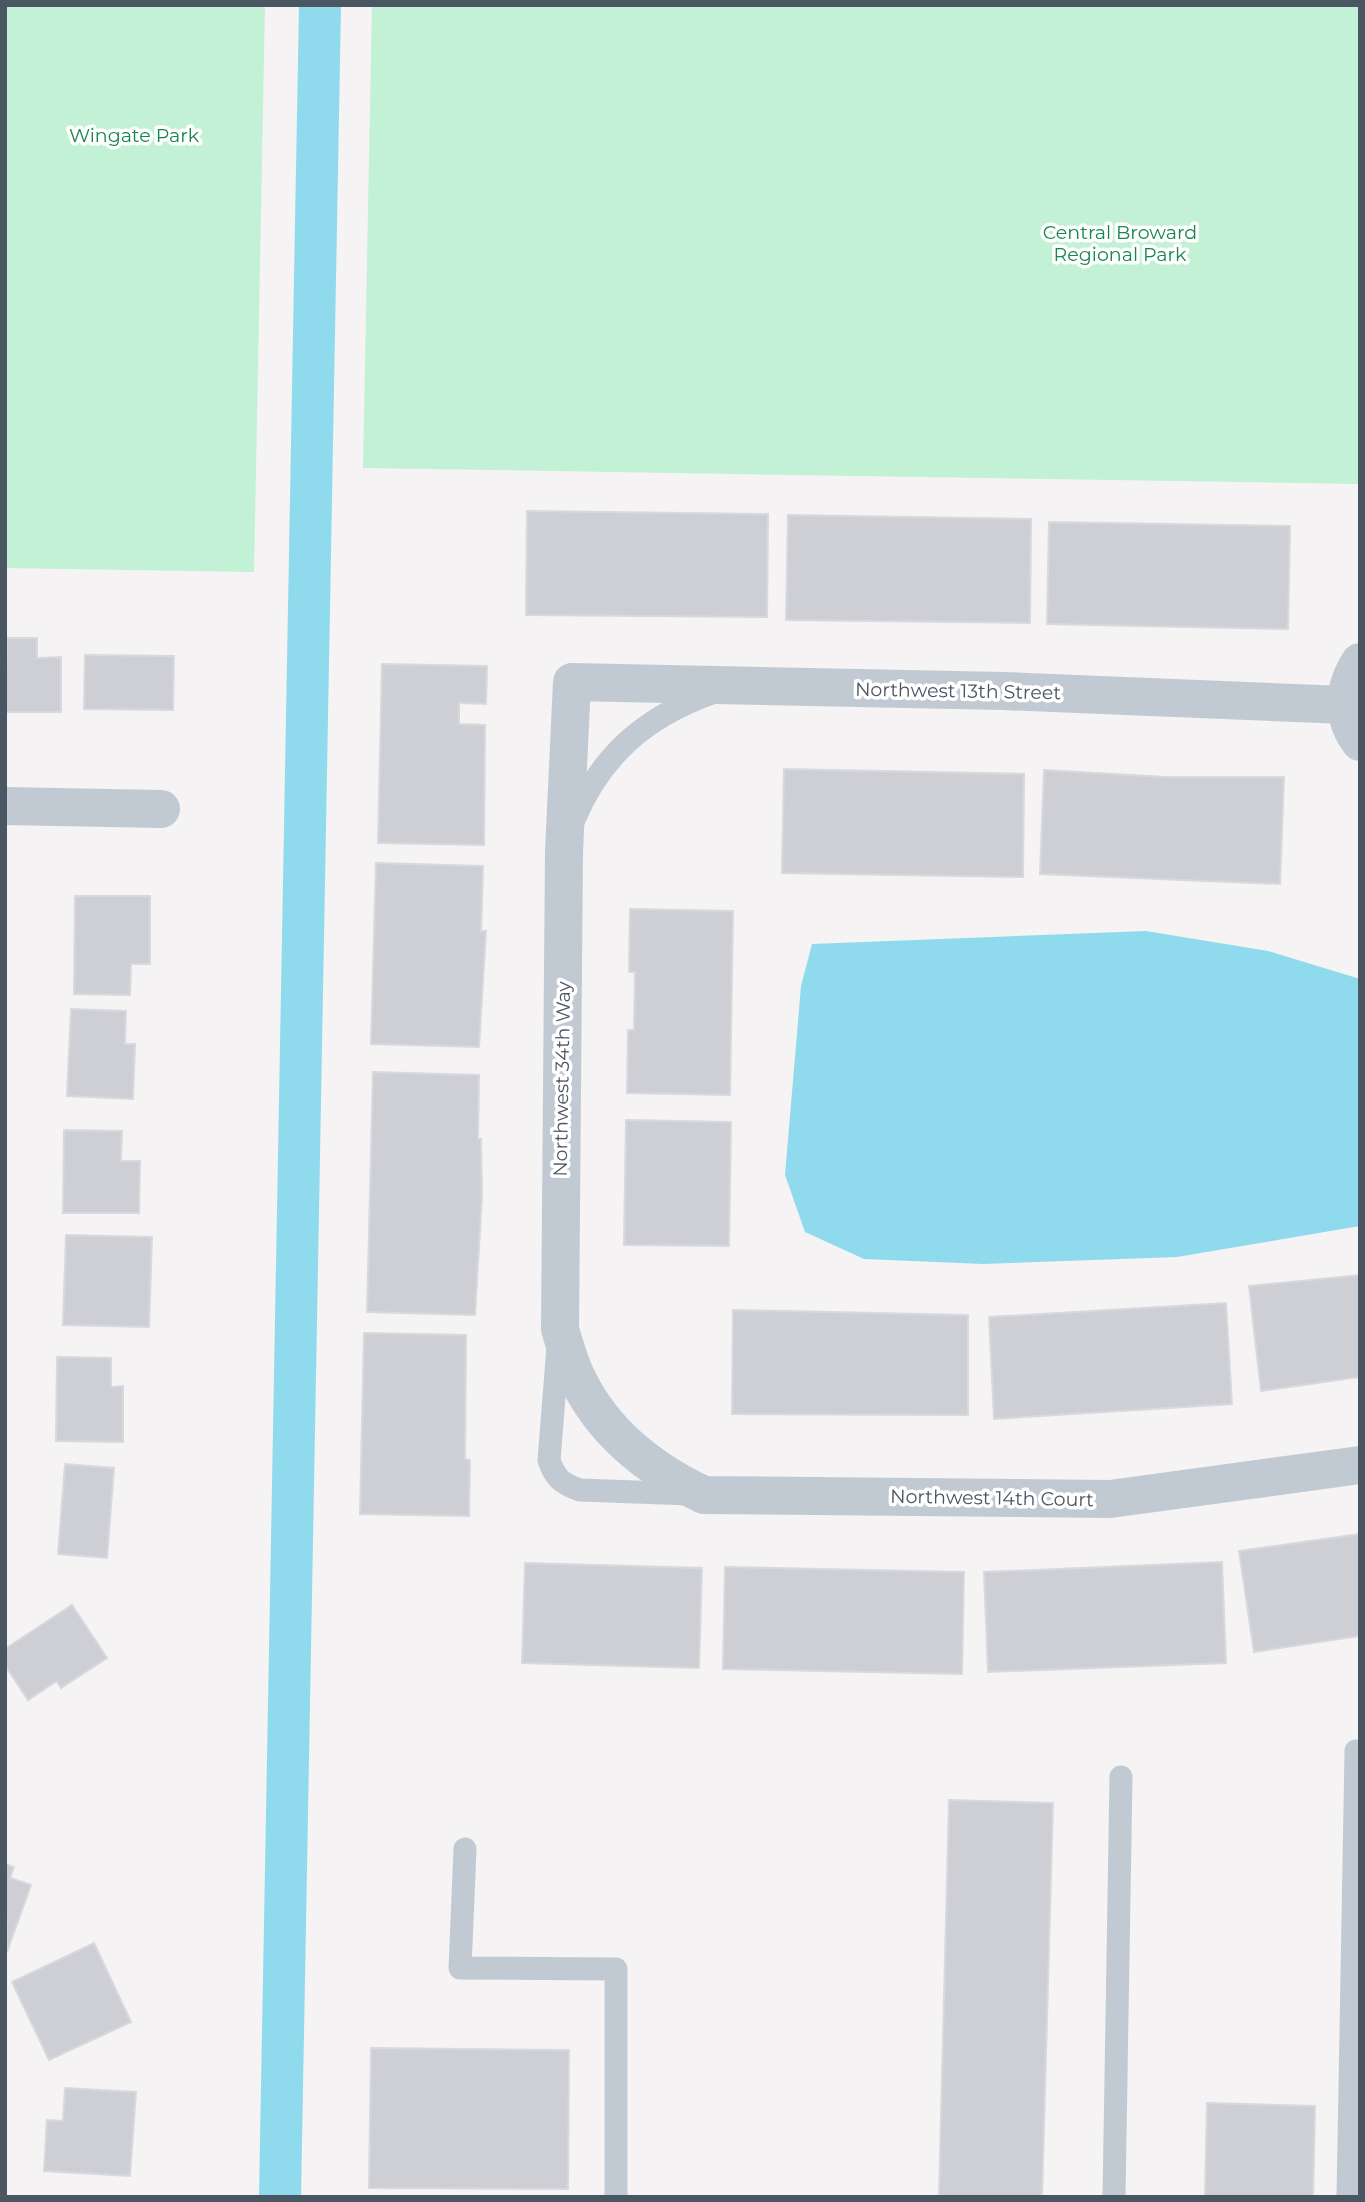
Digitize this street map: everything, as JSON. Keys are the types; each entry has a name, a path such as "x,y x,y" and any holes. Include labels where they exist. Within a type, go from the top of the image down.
{"street":[{"path":"1360,662 1350,678 1345,705 1351,731 1360,743"},
{"name":"Northwest 13th Street","path":"572,682 1003,691 1345,705"},
{"name":"Northwest 34th Way","path":"572,682 564,852 560,1329 577,1379 588,1398 600,1417 635,1452"},
{"path":"5,806 161,809"},
{"name":"Northwest 14th Court","path":"635,1452 674,1481 704,1495 1110,1499 1360,1465"}],"lane":[{"path":"564,852 583,798 615,751 661,715 714,692 742,687"},
{"path":"560,1329 549,1460 554,1474 564,1485 580,1490 704,1495"},
{"path":"1348,2197 1354,2156 1356,1751"},
{"path":"1114,2197 1121,1776"},
{"path":"466,1849 460,1968 616,1969 615,2197"}],"green space":[{"name":"Wingate Park","path":"5,5 265,5 254,572 5,568"},
{"name":"Central Broward Regional Park","path":"372,5 1360,5 1360,484 363,468"}],"water":[{"path":"1146,931 1268,951 1360,979 1360,1226 1177,1257 983,1264 864,1259 805,1232 785,1175 801,986 812,944"}],"building":[{"path":"527,511 768,514 767,617 526,615"},
{"path":"788,515 1031,519 1030,623 786,620"},
{"path":"1049,522 1290,526 1288,629 1047,624"},
{"path":"7,638 37,638 37,658 61,657 61,712 5,712"},
{"path":"85,655 174,656 173,710 84,709"},
{"path":"382,664 487,666 486,704 459,703 459,724 485,725 484,845 378,843"},
{"path":"784,769 1024,774 1023,877 782,873"},
{"path":"1044,770 1165,777 1284,777 1280,884 1040,874"},
{"path":"376,863 483,866 481,931 486,931 479,1047 371,1044"},
{"path":"75,896 150,896 150,964 131,964 130,995 74,994"},
{"path":"630,909 733,911 730,1095 627,1093 628,1030 634,1030 635,972 629,972"},
{"path":"71,1009 126,1011 125,1044 135,1044 133,1099 67,1096"},
{"path":"373,1072 479,1075 478,1139 481,1139 482,1196 475,1315 367,1312"},
{"path":"626,1120 731,1122 729,1246 624,1245"},
{"path":"64,1130 122,1131 121,1161 140,1161 139,1213 63,1213"},
{"path":"66,1235 152,1237 149,1327 63,1325"},
{"path":"1360,1275 1360,1377 1261,1391 1249,1286"},
{"path":"1226,1303 1232,1404 994,1419 989,1317"},
{"path":"733,1310 968,1315 968,1415 732,1414"},
{"path":"364,1333 466,1335 465,1459 470,1460 469,1516 360,1514"},
{"path":"57,1357 111,1358 111,1387 123,1386 123,1442 56,1441"},
{"path":"65,1464 114,1468 107,1558 58,1554"},
{"path":"1360,1534 1360,1636 1254,1652 1239,1551"},
{"path":"1222,1562 1226,1663 988,1672 984,1572"},
{"path":"525,1563 702,1568 699,1668 522,1663"},
{"path":"725,1567 964,1572 962,1674 723,1669"},
{"path":"72,1605 107,1658 61,1688 57,1681 28,1700 5,1665 5,1649"},
{"path":"949,1800 1053,1803 1042,2197 939,2197"},
{"path":"5,1864 14,1867 10,1878 31,1885 7,1952"},
{"path":"94,1943 131,2022 49,2060 12,1982"},
{"path":"371,2048 569,2050 568,2189 369,2188"},
{"path":"65,2088 136,2092 130,2176 44,2171 47,2120 63,2121"},
{"path":"1207,2103 1315,2106 1313,2197 1205,2197"}],"waterway":[{"path":"280,2197 320,5"}]}
